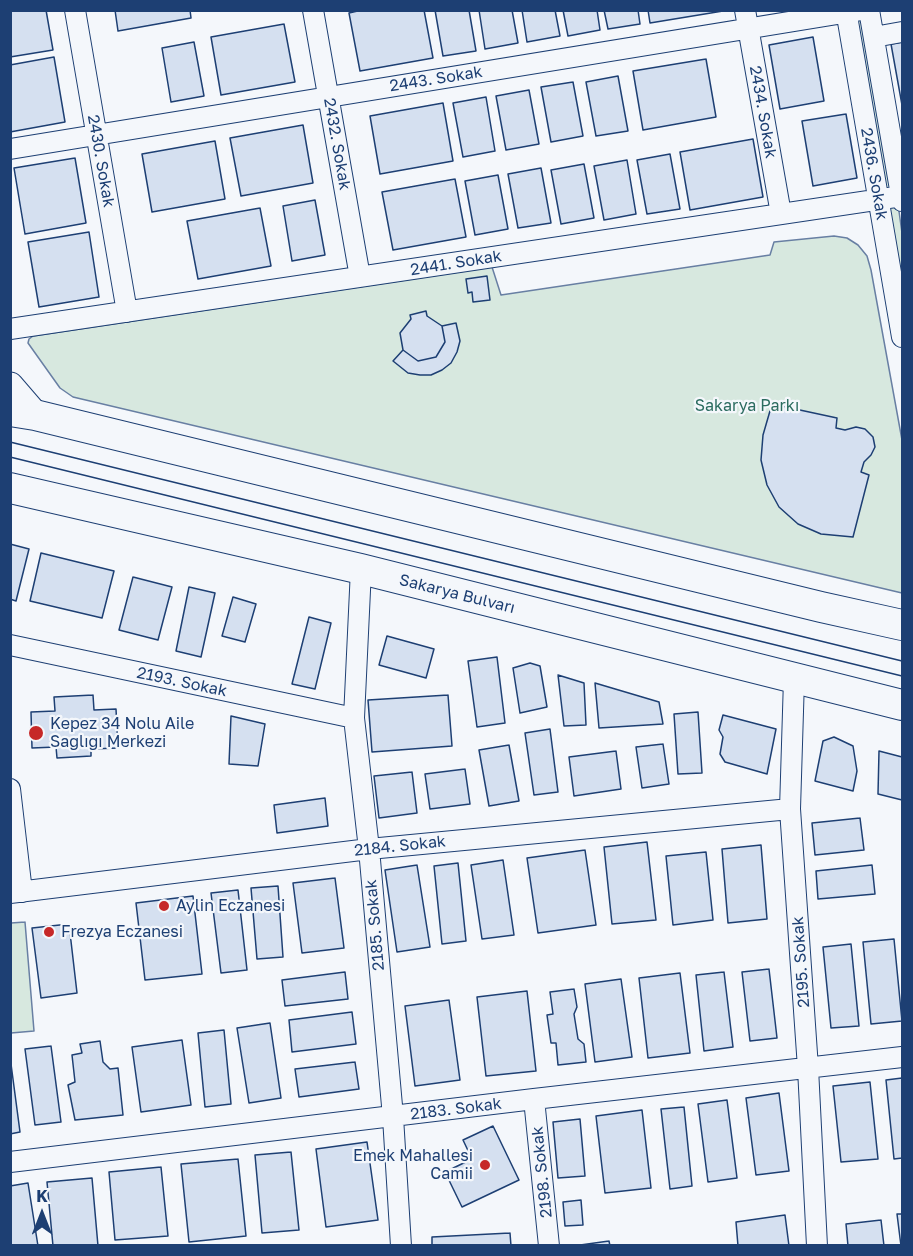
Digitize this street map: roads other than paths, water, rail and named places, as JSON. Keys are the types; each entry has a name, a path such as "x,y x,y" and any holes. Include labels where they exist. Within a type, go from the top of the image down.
{"main road":[{"path":"23,413 903,625"},
{"name":"Sakarya Bulvarı","path":"10,488 361,569 903,705"},
{"path":"821,607 860,625 903,640"}],"street":[{"name":"2430. Sokak","path":"75,10 127,312"},
{"name":"2432. Sokak","path":"313,10 360,277"},
{"name":"2436. Sokak","path":"869,10 902,198"},
{"name":"2443. Sokak","path":"10,149 328,96 747,20 851,11"},
{"name":"2436. Sokak","path":"851,11 879,200 903,337"},
{"name":"2434. Sokak","path":"747,20 781,214"},
{"path":"874,37 903,32"},
{"name":"2441. Sokak","path":"10,329 902,198"},
{"path":"10,386 23,413"},
{"name":"2185. Sokak","path":"361,569 354,718 369,849 393,1117 401,1245"},
{"name":"2193. Sokak","path":"10,645 354,718"},
{"name":"2195. Sokak","path":"794,679 790,809 808,1068 817,1245"},
{"path":"10,789 16,893"},
{"name":"2184. Sokak","path":"16,893 369,849 790,809"},
{"name":"2183. Sokak","path":"10,1162 903,1057"},
{"name":"2198. Sokak","path":"534,1099 549,1245"}],"tram line":[{"path":"10,442 902,661"},
{"path":"10,457 902,676"}],"place":[{"name":"Kepez 34 Nolu Aile Sağlığı Merkezi","path":"36,733"},
{"name":"Aylin Eczanesi","path":"164,906"},
{"name":"Frezya Eczanesi","path":"49,932"},
{"name":"Emek Mahallesi Camii","path":"485,1165"}],"park label":[{"name":"Sakarya Parkı","path":"747,406"}]}
